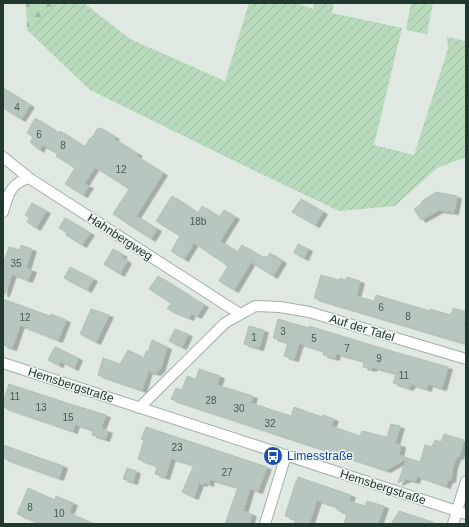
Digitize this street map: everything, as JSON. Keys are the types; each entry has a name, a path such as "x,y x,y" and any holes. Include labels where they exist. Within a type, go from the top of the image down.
{"street":[{"name":"Hahnbergweg","path":"3,156 29,178 240,314"},
{"path":"3,212 9,194 15,185 21,180 29,178"},
{"name":"Auf der Tafel","path":"240,314 255,306 280,307 309,312 466,359"},
{"path":"139,408 211,336 240,314"},
{"name":"Hemsbergstraße","path":"3,363 466,514"},
{"path":"265,524 286,455"},
{"path":"453,524 466,480"}],"green space":[{"path":"26,3 56,3 27,30"},
{"path":"56,3 84,3 130,39 225,81 249,3 296,3 313,9 314,3 334,3 332,13 402,28 374,145 414,155 448,49 447,37 466,41 466,157 437,168 395,206 339,211 90,90 27,30"},
{"path":"411,3 433,3 427,34 406,30"}],"building":[{"path":"3,88 30,105 21,119 3,108"},
{"path":"35,118 59,133 60,131 85,147 98,128 101,128 115,137 114,139 138,154 136,156 163,173 136,216 157,229 151,239 113,214 129,189 95,167 84,184 89,186 83,195 65,184 75,168 56,156 58,154 42,145 39,150 30,142 33,137 27,133"},
{"path":"436,192 457,196 454,212 439,210 421,220 414,209 422,203 421,202"},
{"path":"172,196 198,213 202,206 219,217 224,210 235,217 220,241 237,252 242,245 264,258 265,256 267,258 270,253 282,261 273,276 251,262 234,290 219,281 228,266 194,243 184,259 171,251 180,236 156,221"},
{"path":"301,199 323,212 315,225 292,212"},
{"path":"32,203 46,211 36,228 27,222 29,218 25,215"},
{"path":"65,218 90,233 82,245 66,235 67,233 59,228"},
{"path":"298,244 308,249 304,258 294,253"},
{"path":"21,245 32,249 26,268 32,270 28,280 12,274 5,294 3,294 3,264 9,247 20,250"},
{"path":"113,249 123,255 121,257 127,261 120,274 104,264"},
{"path":"70,267 93,279 87,290 64,278"},
{"path":"321,275 339,280 340,278 346,280 347,277 360,281 356,296 374,301 376,295 430,311 430,309 451,315 453,308 466,312 463,326 466,326 465,343 314,298"},
{"path":"158,276 204,305 197,316 191,313 189,318 167,309 171,303 149,289"},
{"path":"3,299 50,316 51,314 66,320 58,340 20,325 12,348 3,345"},
{"path":"91,309 109,315 96,342 80,334"},
{"path":"278,319 309,328 309,326 448,367 442,388 428,384 427,389 411,384 409,388 393,383 396,373 373,367 372,369 363,367 364,361 336,353 335,358 323,355 324,351 299,343 294,359 284,356 288,342 273,338"},
{"path":"249,326 264,330 259,348 244,344"},
{"path":"175,329 188,334 182,347 169,341"},
{"path":"152,340 167,347 160,370 158,370 157,373 148,371 142,390 98,375 103,358 120,364 128,350 144,358 146,351 148,352"},
{"path":"55,347 78,358 74,368 60,361 59,365 48,360"},
{"path":"199,369 220,376 217,385 253,396 251,403 291,416 294,407 322,417 323,415 334,419 331,426 360,436 362,431 387,437 391,424 400,426 395,443 401,445 399,455 420,462 425,445 432,447 435,440 441,442 444,434 464,440 459,457 457,456 453,466 451,480 448,480 446,486 417,476 415,481 407,479 398,483 406,459 386,470 171,399 176,388 182,390 187,376 196,379"},
{"path":"9,384 106,415 101,428 108,431 105,439 92,435 93,430 75,424 73,431 3,407 3,402"},
{"path":"146,427 267,467 258,491 250,488 243,511 252,514 249,524 225,524 238,487 210,479 209,484 204,482 203,484 199,483 194,497 182,492 194,465 171,458 165,477 155,474 157,466 138,459 144,440 141,439"},
{"path":"3,445 63,466 59,478 3,458"},
{"path":"127,468 136,471 133,482 123,479"},
{"path":"298,477 351,495 349,501 365,506 367,501 384,506 378,524 344,524 347,514 337,510 338,507 317,500 309,524 294,524 296,519 285,516"},
{"path":"28,488 55,500 56,496 73,503 69,513 95,524 42,524 17,514"},
{"path":"399,511 433,522 432,524 391,524"}],"place":[{"name":"Limesstraße","path":"273,456"}]}
